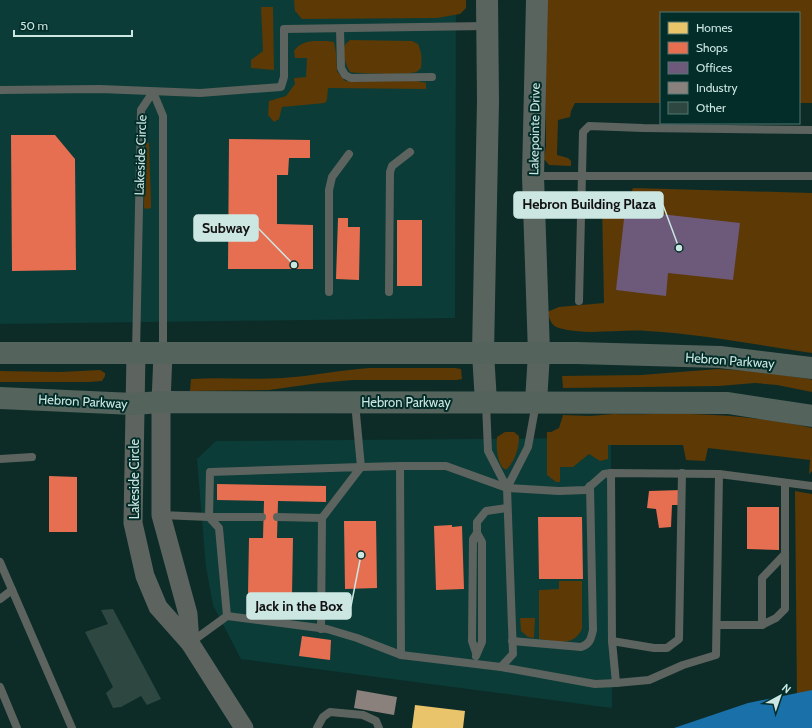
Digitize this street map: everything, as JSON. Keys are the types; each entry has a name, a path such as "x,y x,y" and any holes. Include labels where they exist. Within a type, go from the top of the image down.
{"main road":[{"path":"486,402 483,353 488,101 487,0"},
{"name":"Lakepointe Drive","path":"536,402 539,353 533,176 537,0"},
{"name":"Hebron Parkway","path":"0,353 539,353 720,357 812,368"},
{"name":"Hebron Parkway","path":"0,398 134,404 161,402 728,403 812,416"}],"street":[{"name":"Lakeside Circle","path":"136,353 134,404 134,524 145,576 158,607 190,643 243,728"},
{"name":"Lakeside Circle","path":"163,354 161,402 161,515 188,614 190,643"}],"lane":[{"path":"0,90 100,89 200,93 281,87 284,77 284,29 487,26"},
{"path":"340,29 341,68 345,75 351,78 432,77"},
{"name":"Lakeside Circle","path":"136,353 141,110 153,92"},
{"name":"Lakeside Circle","path":"153,92 163,116 163,354"},
{"path":"579,300 584,132 589,126 812,130"},
{"path":"389,292 390,172 392,166 410,152"},
{"path":"329,292 329,190 332,177 349,154"},
{"path":"533,176 812,176"},
{"path":"321,629 322,518 361,467 355,402"},
{"path":"486,402 488,451 507,488 513,654 501,667"},
{"path":"507,488 528,447 536,402"},
{"path":"0,459 32,457"},
{"path":"400,466 401,655"},
{"path":"227,616 220,528 209,517 210,472 446,466 507,488 559,491 586,490 604,474 611,473 719,474 812,486"},
{"path":"611,473 612,641 616,683"},
{"path":"612,641 654,648 667,648 679,639 682,473"},
{"path":"190,643 227,616 321,629 357,638 401,655 501,667 595,684 649,680 683,665 716,655 719,474"},
{"path":"717,625 762,625 776,618 785,609 785,482"},
{"path":"512,641 581,647 587,645 591,639 593,630 590,486"},
{"path":"475,664 476,653 472,641 473,539 476,533 477,522 486,511 508,508"},
{"path":"161,515 262,517"},
{"path":"277,517 322,518"},
{"path":"762,625 762,578 785,554"},
{"path":"0,562 72,728"},
{"path":"0,599 12,590"},
{"path":"0,687 17,728"},
{"path":"318,728 323,717 330,712 363,715 376,721 379,728"}],"shaded area":[{"path":"0,0 456,0 455,318 0,324"},
{"path":"294,0 466,0 466,8 460,14 437,18 302,19 295,11"},
{"path":"544,0 812,0 812,103 800,103 800,12 660,12 660,103 575,103 570,117 558,120 557,155 568,158 571,161 571,166 549,165 544,159 546,146"},
{"path":"261,7 273,7 274,70 251,68 251,60 263,51"},
{"path":"350,40 412,41 418,44 419,47 422,62 421,68 416,72 404,74 350,72 344,55 344,48 346,43"},
{"path":"314,41 334,42 337,71 345,81 417,81 426,83 426,89 328,88 327,100 325,103 282,107 279,119 274,122 268,115 269,101 286,96 295,84 294,78 306,77 307,58 295,58 294,51 301,44"},
{"path":"146,142 149,143 151,201 151,208 147,209 144,208"},
{"path":"633,188 812,193 812,353 668,332 580,332 554,326 547,312 559,307 604,303 602,202 628,200"},
{"path":"369,368 455,368 461,369 462,379 353,380 269,390 190,391 191,379 283,378"},
{"path":"718,369 762,372 809,379 812,380 812,392 777,385 755,383 719,386 563,388 562,376 641,375"},
{"path":"100,370 105,373 102,381 0,382 0,371 60,372"},
{"path":"614,414 721,415 767,420 812,428 812,471 809,474 810,460 708,448 705,461 686,460 683,445 608,445 608,459 600,461 589,454 573,467 560,467 560,482 556,482 547,475 547,432 551,432 559,428 563,415 590,416"},
{"path":"505,432 514,432 519,436 516,454 507,469 504,469 498,459 497,449 497,437"},
{"path":"611,438 612,708 241,659 213,605 206,567 197,459 216,441"},
{"path":"795,491 812,494 812,695 797,698"},
{"path":"559,581 582,581 582,629 574,639 569,641 557,642 539,639 539,590 559,589"},
{"path":"520,618 535,618 534,638 528,637 521,631"}],"water":[{"path":"812,690 812,728 674,728 748,703"}],"building: Homes":[{"path":"415,705 465,711 463,728 412,728"}],"building: Shops":[{"path":"11,135 55,135 75,159 76,270 12,271"},
{"path":"229,139 310,140 310,158 289,158 288,175 277,175 277,224 313,225 313,269 228,269"},
{"path":"338,218 348,218 348,227 360,227 359,280 336,279"},
{"path":"397,220 422,220 422,286 397,286"},
{"path":"49,476 77,477 77,532 49,532"},
{"path":"217,484 326,486 326,502 278,501 277,538 293,538 292,595 248,594 249,538 263,538 264,501 217,500"},
{"path":"681,490 685,505 672,505 671,527 659,528 656,509 647,508 649,491"},
{"path":"747,507 779,507 779,550 747,549"},
{"path":"538,517 582,517 583,579 539,579"},
{"path":"344,521 376,521 377,588 345,589"},
{"path":"452,525 452,527 462,526 464,589 436,590 434,526"},
{"path":"302,636 331,640 330,660 299,656"}],"building: Offices":[{"path":"625,210 740,223 733,280 668,273 666,296 616,290"}],"building: Industry":[{"path":"357,690 397,697 394,715 354,708"}],"building: Other":[{"path":"113,609 161,699 147,705 141,696 121,707 113,708 106,693 113,687 85,632 108,624 101,610"}],"place":[{"name":"Hebron Building Plaza","path":"679,248"},
{"name":"Subway","path":"294,265"},
{"name":"Jack in the Box","path":"361,555"}]}
